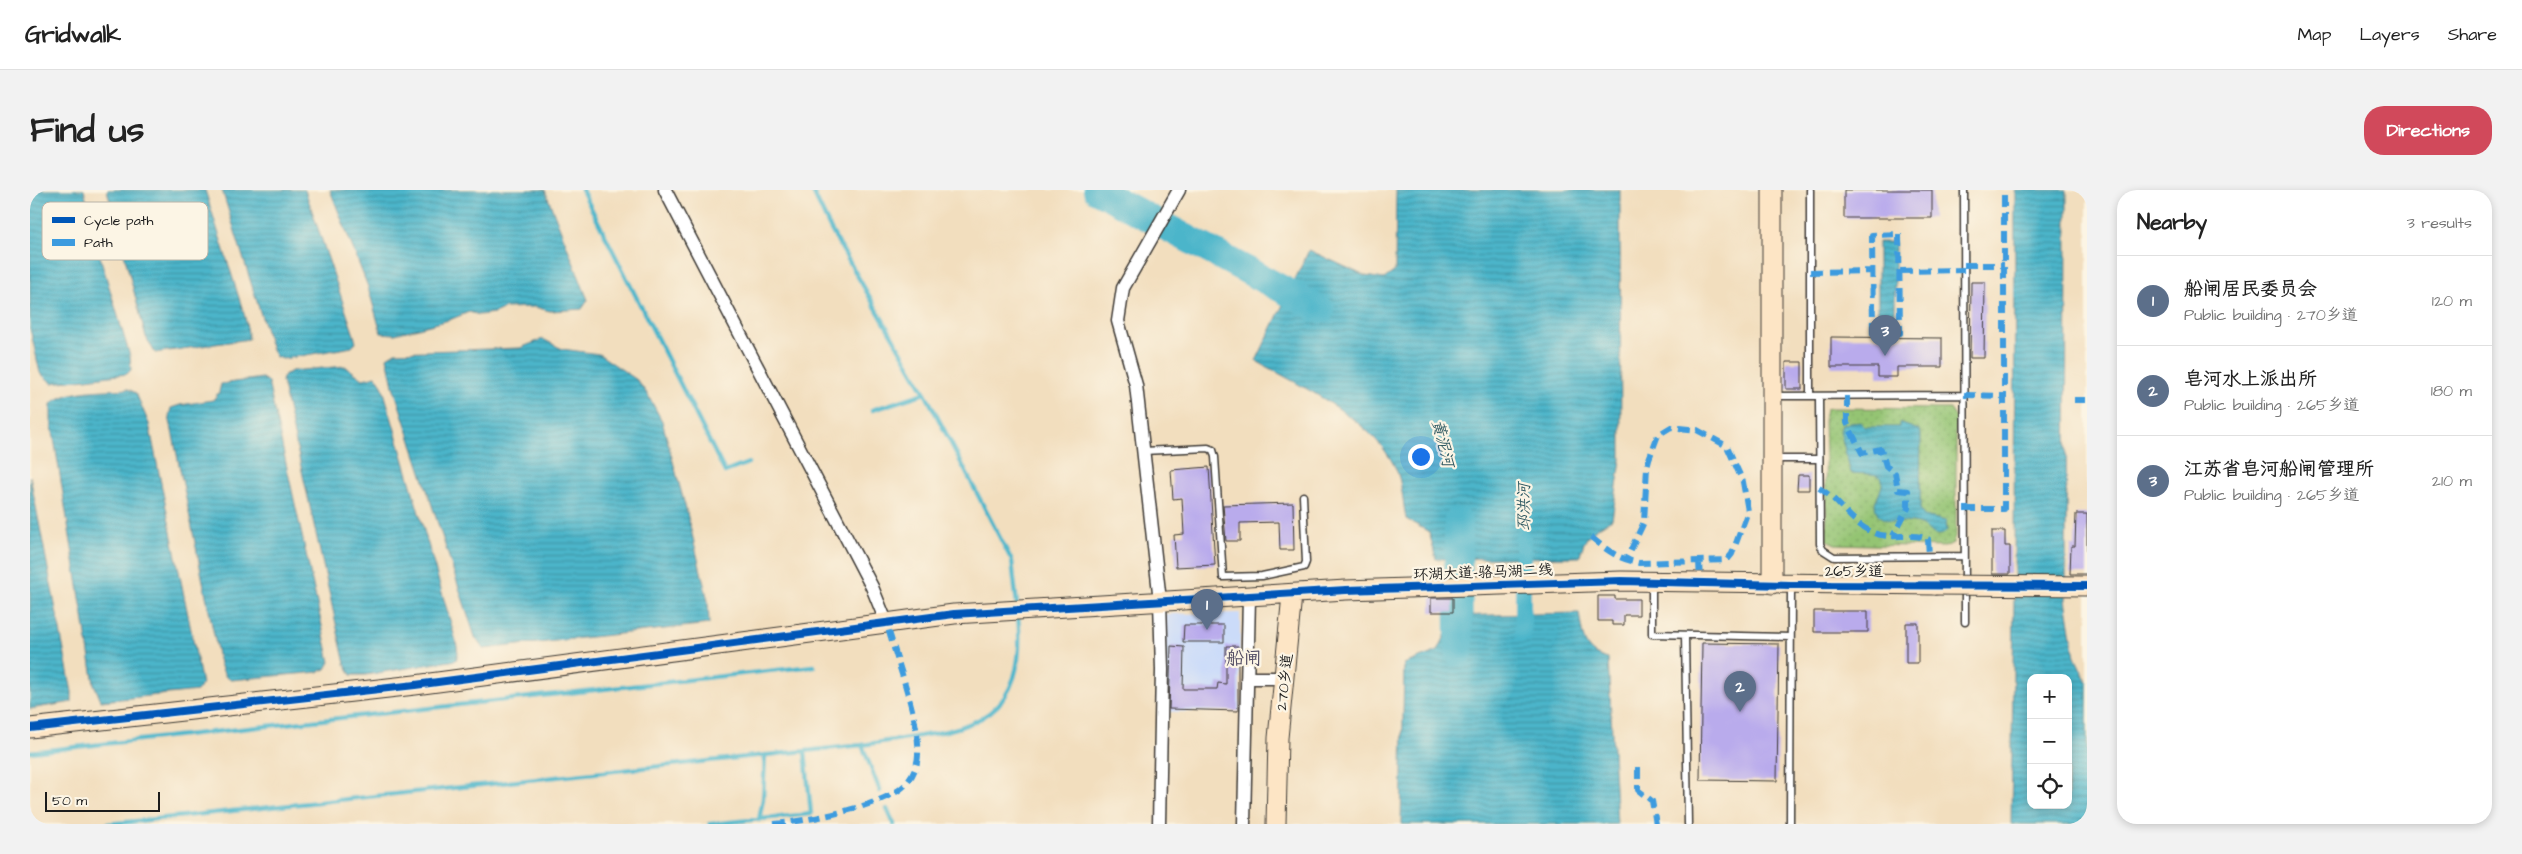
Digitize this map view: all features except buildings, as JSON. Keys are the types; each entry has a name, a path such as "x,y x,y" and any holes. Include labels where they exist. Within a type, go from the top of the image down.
{"street":[{"path":"665,190 872,587 887,624"},
{"path":"1159,824 1162,670 1160,601 1136,386 1118,320 1123,288 1179,190"},
{"path":"1772,190 1772,459 1781,584"},
{"name":"265乡道","path":"1620,581 2087,586"},
{"name":"环湖大道-骆马湖二线","path":"1292,594 1346,590 1620,581"},
{"path":"30,728 415,685 954,614 1292,594"},
{"name":"270乡道","path":"1276,824 1278,738 1292,594"},
{"path":"1244,824 1249,597"},
{"path":"1247,678 1285,678"}],"lane":[{"path":"1810,190 1810,396"},
{"path":"1964,190 1965,622"},
{"path":"1772,396 1964,395"},
{"path":"1819,396 1820,544 1828,554 1834,557 1964,556"},
{"path":"1143,451 1208,448 1213,450 1223,577 1262,576 1304,567 1306,562 1303,496"},
{"path":"1772,459 1819,459"},
{"path":"1652,582 1652,634 1790,637"},
{"path":"1781,584 1790,637 1790,824"},
{"path":"1684,635 1688,824"}],"shaded area":[{"path":"1240,613 1240,711 1165,712 1165,614"}],"green space":[{"path":"1826,409 1950,409 1956,418 1956,534 1953,543 1945,547 1835,544 1827,540 1824,418"}],"water":[{"path":"30,190 84,190 87,202 42,202 42,260 101,260 130,356 131,370 127,374 52,383 40,373 30,328"},
{"path":"107,190 205,190 245,317 249,339 155,353 146,337 126,260 208,260 208,202 110,202"},
{"path":"222,190 305,190 354,335 356,343 352,347 283,359 276,357 272,350"},
{"path":"330,190 545,190 588,300 582,309 550,311 535,307 505,308 494,313 479,315 469,312 449,320 395,334 381,333 368,287"},
{"path":"1396,190 1620,190 1621,460 1612,519 1590,534 1584,543 1580,557 1436,559 1429,532 1406,519 1401,485 1395,467 1370,434 1334,405 1256,361 1309,250 1365,276 1384,279 1395,271"},
{"path":"2015,190 2067,190 2066,599 2075,657 2087,682 2087,824 2011,824 2014,598"},
{"path":"1878,242 1895,242 1895,325 1878,325"},
{"path":"543,339 562,349 599,354 637,380 648,395 662,421 687,513 708,601 709,624 483,649 475,637 393,386 387,357 395,352 520,348"},
{"path":"345,366 363,379 376,376 382,385 456,641 458,653 456,660 365,675 351,675 345,664 282,381 284,375 292,371"},
{"path":"262,378 268,382 330,662 326,669 318,672 231,680 225,676 220,664 169,416 171,408 213,400 219,392 221,384"},
{"path":"128,389 136,393 149,424 202,684 197,691 101,701 94,684 51,420 51,404 67,395 77,393"},
{"path":"1861,422 1864,427 1899,427 1899,423 1919,430 1921,434 1920,510 1924,516 1946,521 1947,531 1936,535 1914,523 1886,520 1876,511 1875,503 1880,493 1882,480 1876,475 1851,473 1840,431 1842,424"},
{"path":"30,476 72,692 72,702 30,709"},
{"path":"1579,613 1583,636 1588,648 1593,653 1608,659 1617,824 1401,824 1404,664 1438,651 1448,629 1448,616"}],"waterway":[{"path":"582,190 725,472 748,463"},
{"path":"812,190 831,230 925,393 1012,561 1017,605"},
{"name":"黄泥河","path":"1097,190 1321,310"},
{"path":"872,410 925,393"},
{"name":"黄泥河","path":"1458,521 1459,653"},
{"name":"邳洪河","path":"1523,537 1523,635"},
{"path":"108,824 862,745 955,729 979,719 998,705 1012,684 1019,655 1018,615"},
{"path":"30,752 814,666"},
{"path":"862,745 880,791"},
{"path":"710,824 811,814 805,751"},
{"path":"759,820 763,799 765,755"},
{"path":"887,809 894,824"}],"marked path":[{"path":"1964,509 2004,509 2004,190"},
{"path":"1899,234 1900,333 1873,333 1872,235 1899,234"},
{"path":"1964,265 2004,265"},
{"path":"1900,271 1964,270"},
{"path":"1810,272 1873,271"},
{"path":"1964,395 2004,396"},
{"path":"1847,396 1847,423 1862,453 1881,449 1886,466 1895,473 1898,490 1908,491 1908,508 1893,536"},
{"path":"2074,400 2087,400"},
{"path":"1591,537 1613,553 1625,559 1631,561 1639,563 1727,560 1732,554 1748,511 1743,482 1727,446 1697,430 1671,427 1658,435 1647,467 1644,522 1626,560"},
{"path":"1819,488 1859,524 1874,533 1887,536 1915,536 1928,539 1929,556"},
{"path":"1699,560 1700,583"},
{"path":"774,824 839,813 887,797 903,787 913,774 918,754 916,726 887,624"},
{"path":"1638,767 1638,790 1652,801 1656,824"}],"cycle path":[{"path":"30,728 415,685 954,614 1346,590 1621,581 1791,585 2087,586"}],"place":[{"name":"江苏省皂河船闸管理所","path":"1885,356"},
{"name":"船闸居民委员会","path":"1207,630"},
{"name":"皂河水上派出所","path":"1740,712"}],"district":[{"name":"船闸","path":"1244,658"}]}
